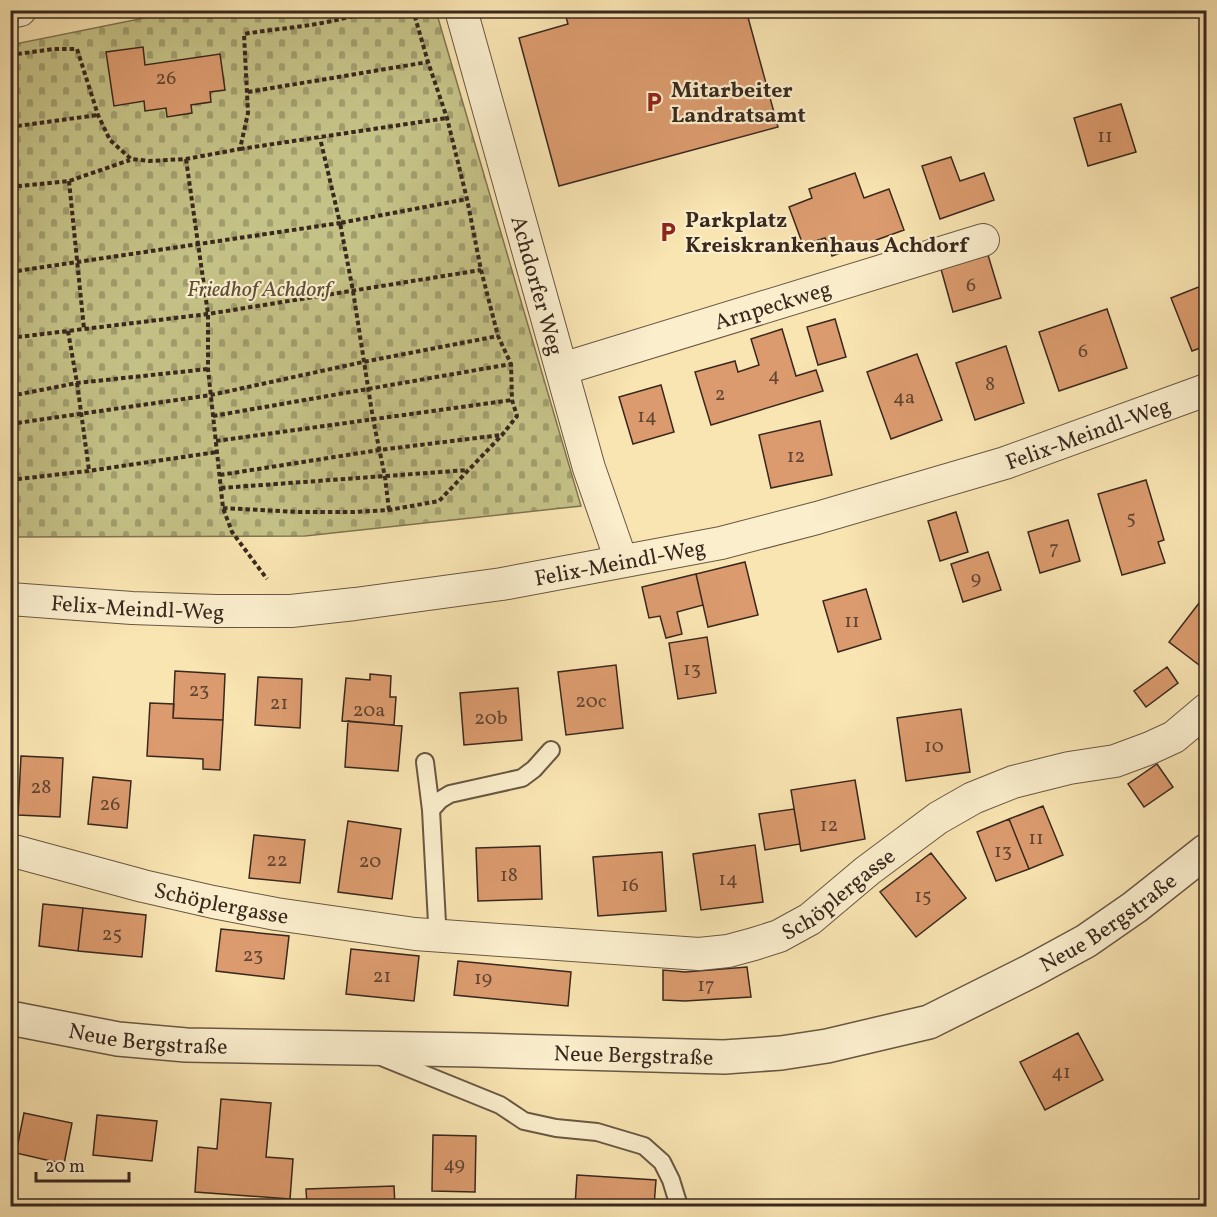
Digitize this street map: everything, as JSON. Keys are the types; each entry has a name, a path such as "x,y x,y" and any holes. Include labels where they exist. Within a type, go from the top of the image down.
{"street":[{"path":"10,12 20,10"},
{"name":"Achdorfer Weg","path":"462,10 589,468 621,560"},
{"name":"Arnpeckweg","path":"562,369 983,240"},
{"name":"Felix-Meindl-Weg","path":"10,599 142,609 291,611 502,584 721,543 817,518 994,466 1206,390"},
{"name":"Schöplergasse","path":"10,850 143,886 223,904 415,934 699,954 728,951 779,936 810,919 938,818 973,798 1013,782 1069,768 1115,761 1150,748 1174,736 1206,710"},
{"name":"Neue Bergstraße","path":"10,1018 118,1039 186,1045 724,1057 781,1053 827,1046 929,1022 1086,941 1206,852"}],"lane":[{"path":"431,810 440,800 450,794 522,778 534,770 551,750"},
{"path":"425,762 431,810 437,923 435,935"},
{"path":"355,1047 413,1068 500,1105 524,1121 556,1128 597,1132 644,1146 662,1162 671,1180 679,1206"}],"path":[{"path":"240,149 248,113 244,34 322,24 369,10"},
{"path":"223,508 353,512 389,510 439,501 518,416 512,400 511,364 498,336 447,118 413,10"},
{"path":"10,56 54,49 77,49 98,114 110,140 131,159"},
{"path":"248,92 428,62"},
{"path":"10,127 98,114"},
{"path":"10,187 69,181 131,159 149,161 186,159 447,118"},
{"path":"320,138 353,291 389,510"},
{"path":"186,159 208,314 208,369 223,508 232,532 291,611"},
{"path":"69,181 84,329"},
{"path":"10,272 340,223 467,199"},
{"path":"10,338 208,314 482,270"},
{"path":"68,331 89,471"},
{"path":"10,424 211,395 498,336"},
{"path":"213,416 511,364"},
{"path":"10,396 77,383 208,369"},
{"path":"216,441 512,400"},
{"path":"220,475 379,450 502,435"},
{"path":"10,480 217,452"},
{"path":"221,488 469,470"}],"green space":[{"name":"Friedhof Achdorf","path":"179,11 436,11 581,506 305,536 11,537 10,45"}],"building":[{"name":"Mitarbeiter Landratsamt","path":"564,10 602,10 604,15 621,10 746,10 778,127 559,186 519,38 568,24"},
{"path":"1043,10 1058,10 1058,11 1045,15"},
{"path":"143,47 145,65 220,54 225,90 210,92 211,102 191,105 192,113 167,117 166,108 145,111 144,101 114,106 106,52"},
{"path":"1121,104 1136,152 1088,166 1074,118"},
{"path":"951,157 960,181 984,173 994,200 940,219 922,166"},
{"path":"855,173 864,198 889,189 904,230 832,256 825,238 803,245 789,207 812,198 809,189"},
{"path":"988,255 1001,298 953,312 941,269"},
{"path":"1206,284 1206,346 1192,351 1171,298"},
{"path":"1107,309 1127,368 1059,391 1039,332"},
{"path":"835,319 846,357 818,365 807,327"},
{"path":"782,329 796,376 816,370 823,391 711,425 695,372 735,361 738,372 759,365 751,339"},
{"path":"1006,346 1024,403 975,420 956,363"},
{"path":"917,354 942,420 891,439 867,372"},
{"path":"661,385 674,432 633,444 619,397"},
{"path":"820,421 832,475 771,488 759,435"},
{"path":"1146,480 1164,540 1158,542 1165,563 1122,575 1098,494"},
{"path":"956,512 968,552 940,561 928,521"},
{"path":"1068,520 1080,561 1040,573 1028,532"},
{"path":"988,552 1001,590 963,602 951,564"},
{"path":"745,562 758,615 708,627 696,574"},
{"path":"696,574 703,605 677,612 682,634 666,638 660,616 649,618 642,587"},
{"path":"866,589 881,639 838,652 823,601"},
{"path":"1206,594 1206,664 1203,668 1169,642"},
{"path":"707,637 716,693 678,699 669,643"},
{"path":"616,665 623,728 566,735 558,672"},
{"path":"1167,667 1178,683 1146,707 1134,691"},
{"path":"175,671 225,674 223,720 173,718"},
{"path":"370,674 391,676 390,697 396,697 394,725 342,721 346,678 370,680"},
{"path":"258,677 302,679 300,728 255,725"},
{"path":"518,688 522,740 464,745 460,693"},
{"path":"150,703 174,704 173,718 223,720 220,770 203,769 203,759 147,756"},
{"path":"961,709 970,772 906,781 897,718"},
{"path":"348,721 402,726 398,771 345,767"},
{"path":"1206,734 1206,750 1199,740"},
{"path":"21,756 63,758 60,817 18,815"},
{"path":"1157,764 1173,787 1144,807 1128,784"},
{"path":"93,777 131,781 127,828 88,824"},
{"path":"855,780 865,839 801,851 791,790"},
{"path":"1043,806 1063,855 1029,869 1009,819"},
{"path":"794,809 800,844 765,850 759,814"},
{"path":"1009,819 1029,869 996,881 977,832"},
{"path":"348,821 401,829 392,899 338,892"},
{"path":"254,835 305,840 300,883 249,878"},
{"path":"755,845 763,902 701,910 693,854"},
{"path":"540,846 542,899 478,901 476,848"},
{"path":"662,852 666,911 598,916 593,857"},
{"path":"931,853 966,898 916,937 880,892"},
{"path":"43,904 83,908 78,951 39,946"},
{"path":"83,908 146,915 142,957 78,951"},
{"path":"221,929 289,936 284,979 216,971"},
{"path":"351,949 419,956 414,1001 346,994"},
{"path":"458,961 571,972 568,1006 454,995"},
{"path":"747,967 751,997 663,1000 663,970 685,972"},
{"path":"1078,1033 1103,1080 1045,1110 1020,1062"},
{"path":"221,1099 271,1103 266,1157 293,1159 290,1199 195,1192 198,1147 217,1149"},
{"path":"24,1113 72,1123 64,1164 16,1153"},
{"path":"97,1115 157,1121 152,1161 93,1155"},
{"path":"433,1135 476,1136 475,1192 432,1191"},
{"path":"577,1175 656,1180 654,1206 575,1206"},
{"path":"394,1186 395,1206 307,1206 306,1189"}],"place":[{"name":"Mitarbeiter Landratsamt","path":"654,102"},
{"name":"Parkplatz Kreiskrankenhaus Achdorf","path":"668,232"}]}
